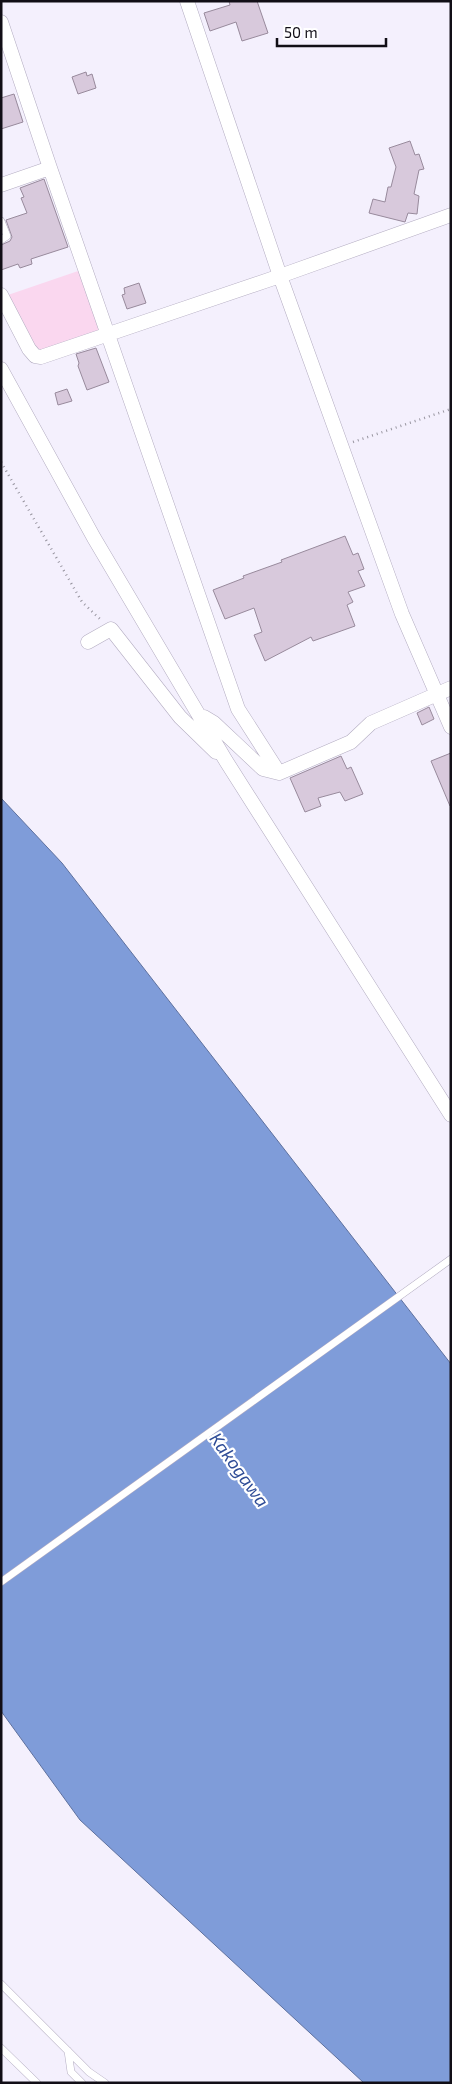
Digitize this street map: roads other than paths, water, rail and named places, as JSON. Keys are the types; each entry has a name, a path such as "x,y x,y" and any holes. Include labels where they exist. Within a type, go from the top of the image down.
{"street":[{"path":"187,1 280,276 402,614 451,727"},
{"path":"1,22 238,709 279,773"},
{"path":"1,185 50,168"},
{"path":"1,295 29,350 35,356 41,357 280,276 451,214"},
{"path":"1,369 94,538 200,714 226,761 451,1115"},
{"path":"88,642 111,629 180,717 226,761"},
{"path":"200,714 214,723 263,769 279,773 351,742 371,724 451,688"}],"lane":[{"path":"1,221 6,236 1,240"},
{"path":"1,1582 451,1259"},
{"path":"1,1984 89,2072 105,2083"},
{"path":"1,2048 37,2083"},
{"path":"68,2050 71,2072 82,2083"}],"water":[{"name":"Kakogawa","path":"1,798 62,863 451,1364 451,2083 364,2083 80,1820 1,1711"}]}
